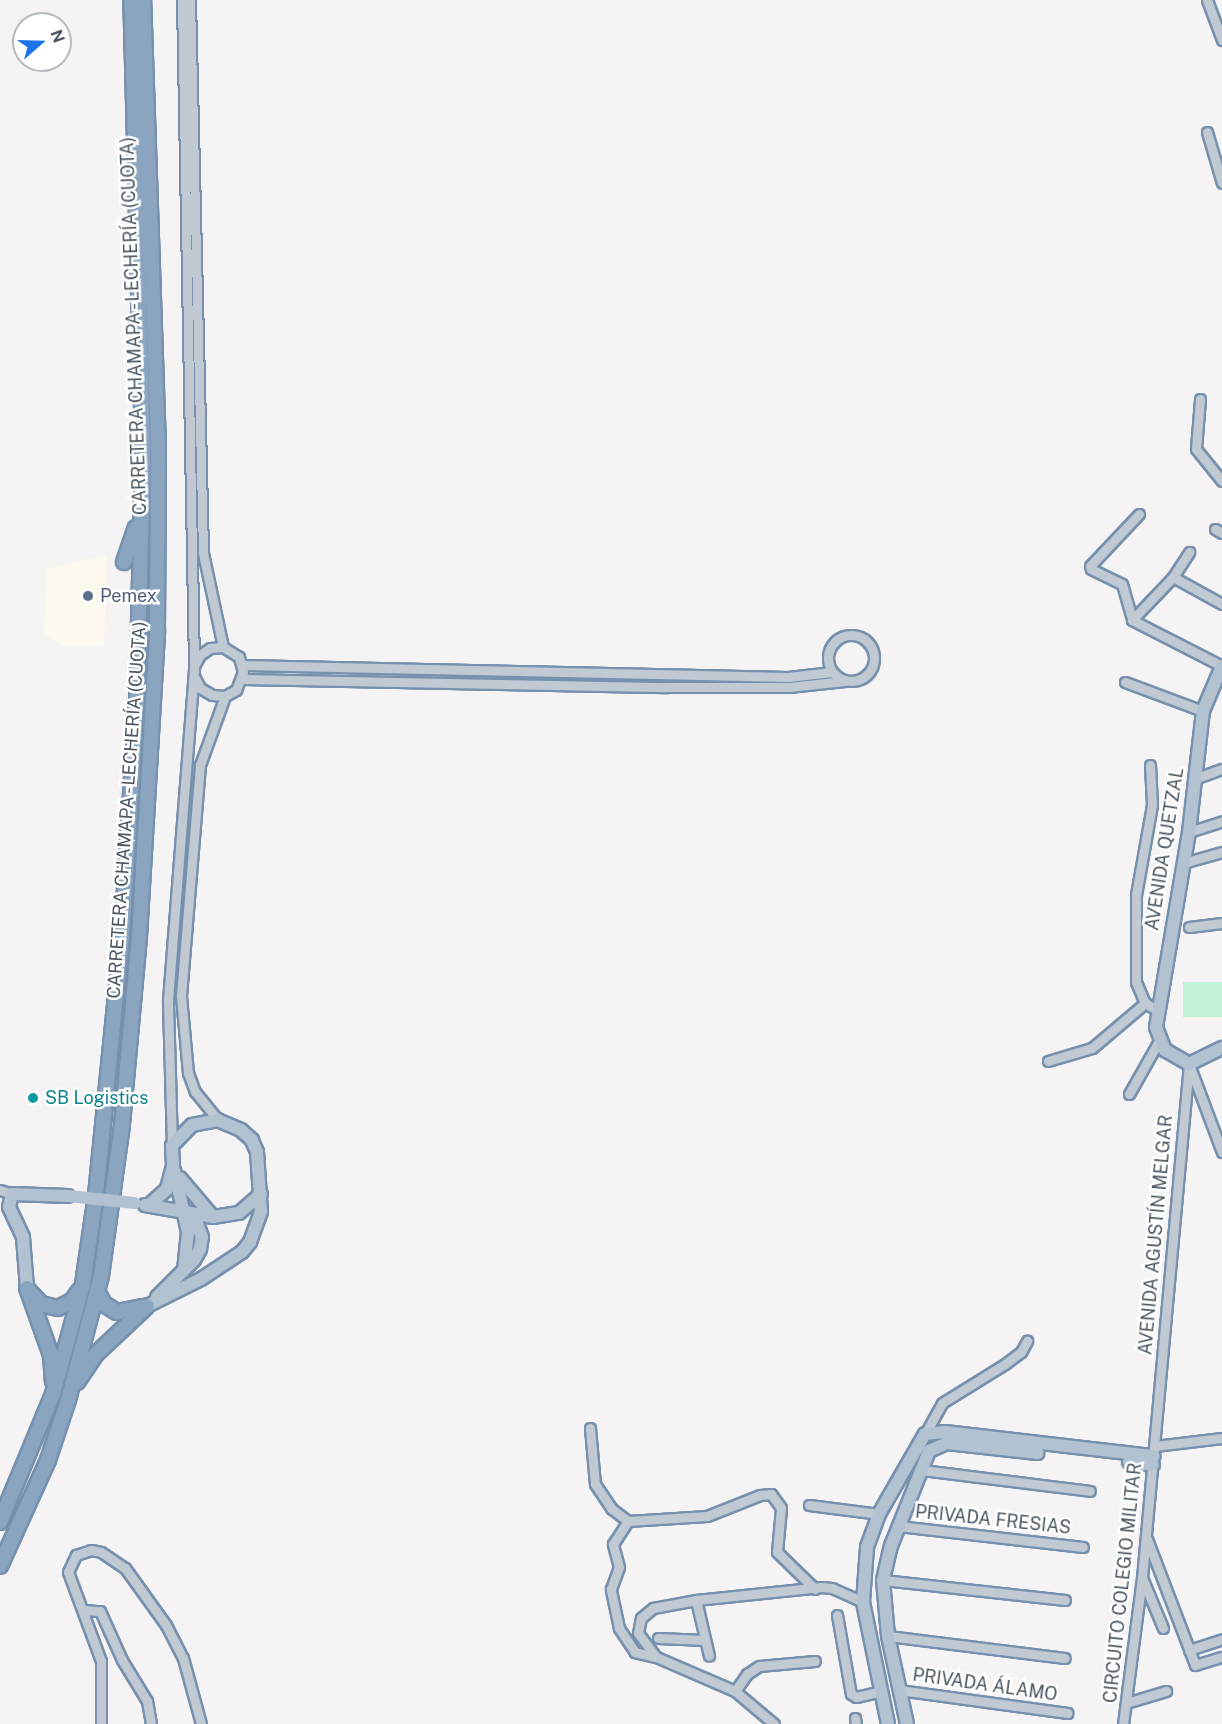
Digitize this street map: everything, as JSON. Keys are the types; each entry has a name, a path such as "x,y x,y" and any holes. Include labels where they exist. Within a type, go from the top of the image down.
{"highway":[{"name":"CARRETERA CHAMAPA - LECHERÍA (CUOTA)","path":"0,1522 53,1394 83,1284 96,1195 122,936 137,700 143,448 131,0"},
{"name":"CARRETERA CHAMAPA - LECHERÍA (CUOTA)","path":"0,1566 48,1460 68,1400 97,1291 114,1200 122,1124 140,914 157,630 158,447 143,0"},
{"path":"124,562 136,530 143,448"},
{"path":"126,646 134,667 137,700"},
{"path":"27,1288 41,1304 58,1308 72,1301 83,1284"},
{"path":"27,1288 51,1355 53,1394"},
{"path":"97,1291 104,1304 117,1312 147,1306"},
{"path":"68,1400 95,1355 147,1306"}],"main road":[{"name":"AVENIDA QUETZAL","path":"1159,1041 1157,1010 1189,832 1203,711 1222,666"},
{"path":"1159,1041 1165,1050 1189,1064 1222,1048"},
{"path":"218,1120 241,1130 252,1140 257,1152 261,1194 258,1229 242,1252 201,1279 147,1306 184,1268 189,1245 189,1213 173,1167 172,1146 192,1125 218,1120"},
{"path":"149,1205 167,1189 173,1167"},
{"path":"173,1167 185,1187 213,1217"},
{"path":"27,1288 23,1237 5,1206 6,1192 135,1203 213,1217 239,1213 261,1194"},
{"path":"888,1724 863,1602 867,1547 879,1514 927,1435 1040,1450"},
{"path":"907,1724 888,1636 883,1580 898,1526 922,1470 935,1447 1154,1456"}],"street":[{"path":"172,1146 168,1000 194,671 182,0"},
{"path":"190,0 203,553 223,647"},
{"path":"1206,0 1222,40"},
{"path":"1207,132 1222,183"},
{"path":"1200,399 1196,448 1222,481"},
{"path":"1139,514 1090,566 1095,572 1122,584 1132,620 1222,666"},
{"path":"1132,620 1173,577 1189,552"},
{"path":"1173,577 1222,604"},
{"path":"242,680 789,687 858,681 872,668 873,649 864,639 852,635 839,638 830,647 828,660 832,672 845,681"},
{"path":"218,1120 195,1092 188,1073 181,996 200,765 225,696 242,680 243,665 232,650 223,647 210,648 200,655 194,671 200,688 212,695 225,696"},
{"path":"243,665 788,677 832,672"},
{"path":"1125,682 1203,711"},
{"path":"1150,765 1152,805 1135,910 1136,982 1145,1003 1157,1010"},
{"path":"1194,779 1222,769"},
{"path":"1189,832 1222,821"},
{"path":"1183,863 1222,852"},
{"path":"1189,927 1222,923"},
{"path":"1048,1061 1092,1048 1145,1003"},
{"path":"1129,1094 1159,1041"},
{"path":"1189,1064 1222,1152"},
{"name":"AVENIDA AGUSTÍN MELGAR","path":"1154,1456 1189,1064"},
{"path":"927,1435 942,1404 1005,1364 1021,1352 1027,1341"},
{"path":"590,1428 595,1484 607,1503 628,1521 707,1516 771,1494 781,1508 777,1552 815,1589"},
{"path":"927,1435 935,1447"},
{"path":"927,1435 935,1447"},
{"path":"1154,1456 1222,1438"},
{"name":"CIRCUITO COLEGIO MILITAR","path":"1123,1724 1142,1578 1154,1456"},
{"path":"922,1470 1090,1491"},
{"path":"809,1505 879,1514"},
{"path":"628,1521 614,1544 619,1567 611,1589 619,1628 635,1652 656,1657 735,1691 774,1724"},
{"name":"PRIVADA FRESIAS","path":"898,1526 1083,1547"},
{"path":"1146,1537 1197,1666 1222,1657"},
{"path":"101,1724 101,1661 84,1610 70,1581 70,1563 83,1552 101,1552 136,1579 166,1625 183,1658 201,1724"},
{"path":"1142,1578 1163,1628"},
{"path":"883,1580 1065,1600"},
{"path":"656,1657 641,1639 638,1626 641,1618 653,1608 696,1600 832,1588 863,1602"},
{"path":"696,1600 709,1656"},
{"path":"84,1610 100,1611 122,1660 147,1701 151,1724"},
{"path":"837,1616 851,1694 856,1697 881,1691"},
{"path":"888,1636 1065,1658"},
{"path":"658,1638 705,1640"},
{"path":"1190,1650 1222,1638"},
{"path":"735,1691 747,1674 759,1666 815,1661"},
{"name":"PRIVADA ÁLAMO","path":"899,1690 1067,1713"},
{"path":"1126,1703 1166,1691"}],"shaded area":[{"path":"107,555 104,645 62,645 44,635 46,569"}],"green space":[{"path":"1183,982 1222,982 1222,1017 1183,1017"}],"place":[{"name":"Pemex","path":"88,596"},
{"name":"SB Logistics","path":"33,1098"}]}
